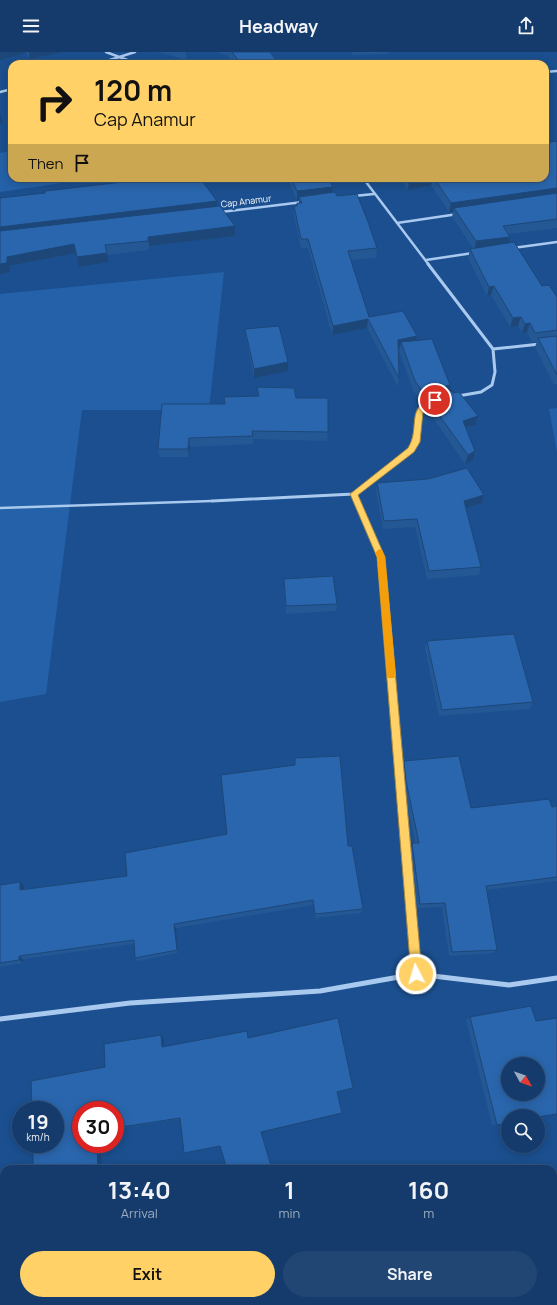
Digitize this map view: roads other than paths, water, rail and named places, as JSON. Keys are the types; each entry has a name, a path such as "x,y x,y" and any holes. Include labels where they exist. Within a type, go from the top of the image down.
{"street":[{"path":"106,52 125,60"},
{"path":"112,60 135,52"},
{"path":"366,182 492,349 496,373 493,385 489,389 481,392 456,396"},
{"path":"350,196 374,194"},
{"name":"Cap Anamur","path":"218,212 304,202"},
{"path":"397,223 466,213"},
{"path":"511,248 557,242"},
{"path":"426,260 480,252"},
{"path":"492,349 543,344"},
{"path":"212,501 354,494 411,450 416,442 419,411 426,404 435,400"},
{"path":"354,494 381,557 416,974"},
{"path":"0,1019 130,1002 320,991 416,974 509,985 557,978"}],"lane":[{"path":"0,508 212,501"}]}
